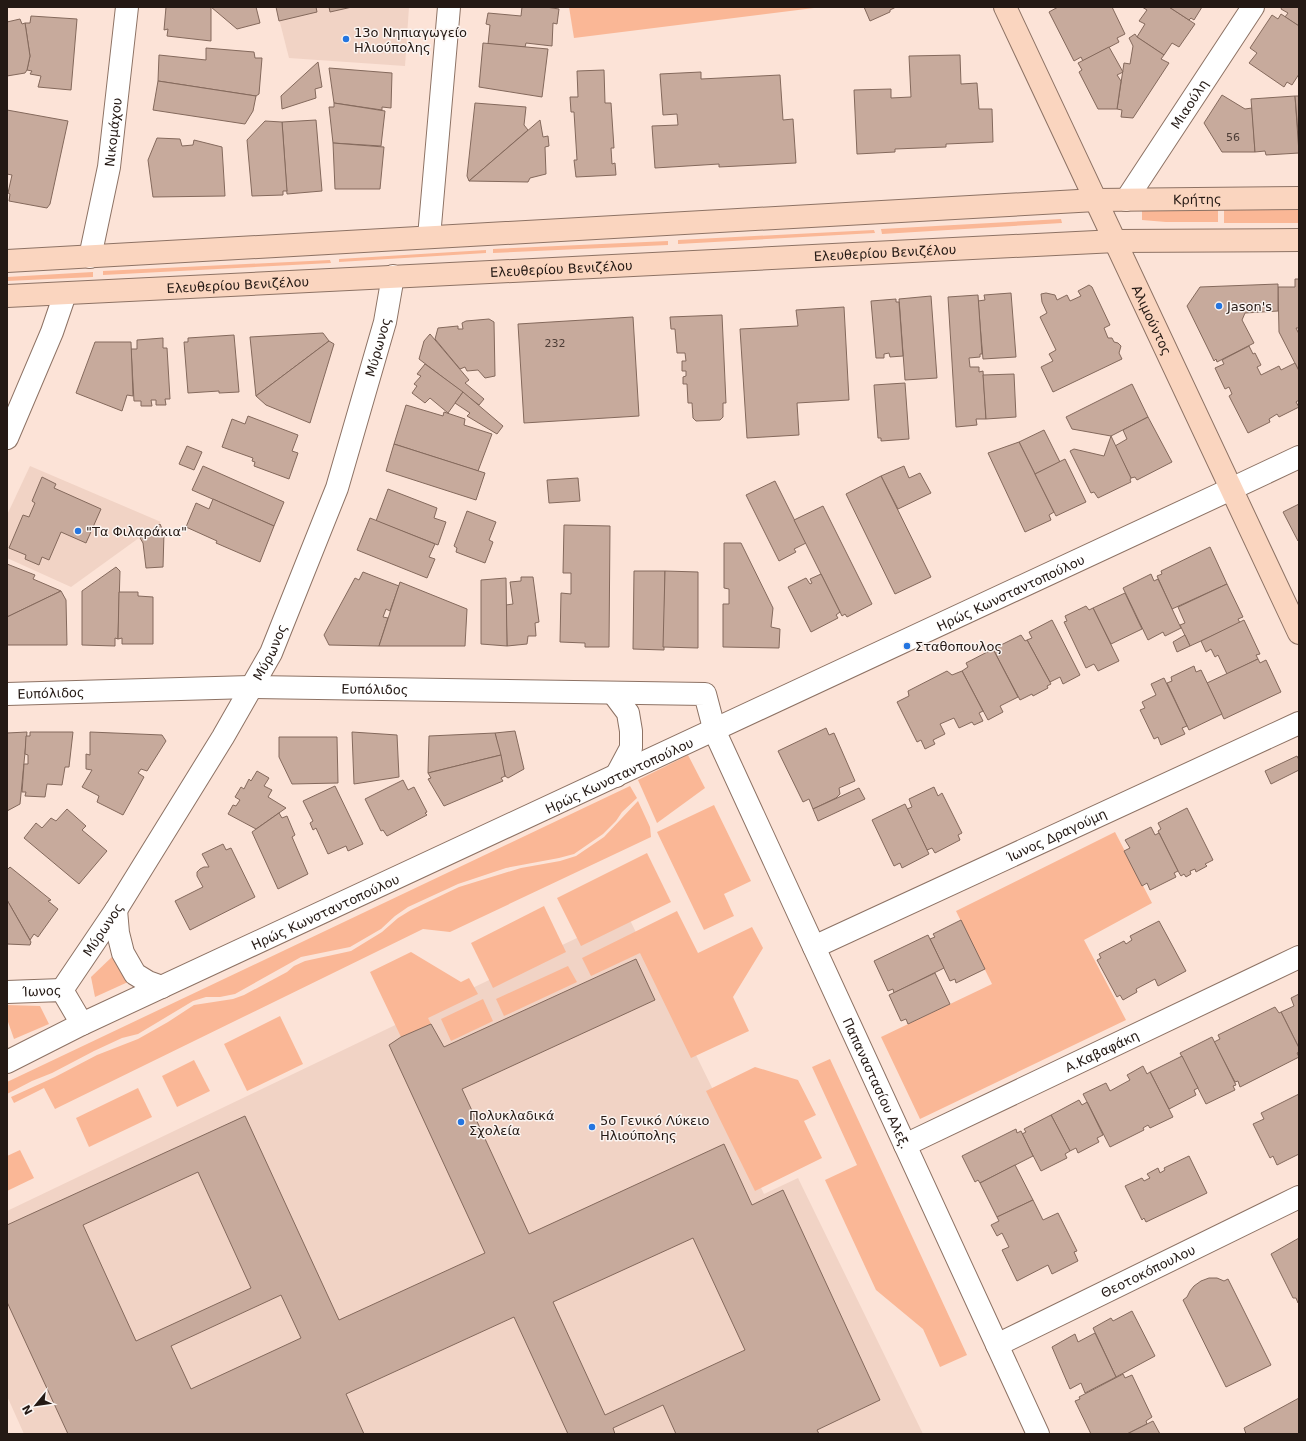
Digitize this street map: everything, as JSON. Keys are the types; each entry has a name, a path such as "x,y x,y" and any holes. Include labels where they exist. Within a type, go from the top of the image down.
{"street":[{"name":"Νικομάχου","path":"90,257 109,167 128,7"},
{"path":"429,237 449,7"},
{"name":"Αλιμούντος","path":"1005,7 1299,633"},
{"name":"Μιαούλη","path":"1126,200 1253,7"},
{"name":"Κρήτης","path":"1096,200 1299,198"},
{"path":"7,261 1096,200"},
{"path":"1116,241 1299,240"},
{"name":"Ελευθερίου Βενιζέλου","path":"7,296 1116,241"},
{"name":"Μύρωνος","path":"62,990 116,910 223,738 270,653 337,488 385,322 393,276"},
{"path":"7,438 52,332 65,294"},
{"name":"Ηρώς Κωνσταντοπούλου","path":"7,1062 82,1024 616,776 715,732 1299,457"},
{"name":"Ευπόλιδος","path":"7,694 250,687 705,694 715,732"},
{"path":"613,693 628,713 631,731 631,748 616,776"},
{"name":"Ίωνος Δραγούμη","path":"814,947 1299,723"},
{"name":"Παπαναστασίου Αλεξ.","path":"715,732 1038,1434"},
{"path":"116,910 118,933 123,953 135,974 148,982 162,987"},
{"name":"Α.Καβαφάκη","path":"905,1144 1299,957"},
{"name":"Ίωνος","path":"7,992 62,990 82,1024"},
{"name":"Θεοτοκόπουλου","path":"997,1345 1299,1198"}],"shaded area":[{"name":"13ο Νηπιαγωγείο Ηλιούπολης","path":"276,7 409,7 405,66 289,58"},
{"path":"569,7 822,7 574,38"},
{"path":"1142,208 1218,210 1218,222 1166,222 1142,220"},
{"path":"1224,210 1299,210 1299,223 1224,223"},
{"path":"1061,219 1062,223 882,234 881,229"},
{"path":"874,230 875,233 678,244 678,240"},
{"path":"668,241 668,245 493,253 493,249"},
{"path":"486,250 486,253 339,262 339,259"},
{"path":"330,260 331,263 103,275 103,271"},
{"path":"93,272 93,277 7,281 7,277"},
{"name":"\"Τα Φιλαράκια\"","path":"30,466 161,522 71,587 7,558 7,515"},
{"path":"688,755 705,788 657,823 638,780"},
{"path":"630,786 637,798 622,812 616,821 603,834 574,854 506,868 458,884 408,907 395,916 381,929 350,947 301,957 235,994 220,997 206,997 193,1001 138,1034 122,1038 7,1094 7,1082"},
{"path":"638,801 650,827 651,837 450,932 423,929 55,1109 44,1088 14,1103 11,1097 55,1077 97,1055 138,1039 194,1005 233,999 244,995 305,961 351,951 382,932 398,918 411,910 459,887 521,868 560,861 576,856 604,837"},
{"path":"714,805 751,881 724,894 734,916 704,930 657,832"},
{"path":"1115,832 1152,903 1084,940 1126,1020 920,1119 881,1037 992,984 956,911"},
{"path":"647,853 671,902 581,946 557,898"},
{"path":"544,906 566,952 493,988 471,943"},
{"path":"677,911 698,953 752,927 763,948 733,997 749,1031 691,1058 640,953 591,976 582,958"},
{"name":"Πολυκλαδικά Σχολεία","path":"627,914 764,1194 798,1178 923,1434 24,1434 7,1396 7,1211"},
{"path":"411,952 461,982 469,978 478,994 428,1018 431,1024 401,1037 370,972"},
{"path":"115,954 128,982 95,997 91,977"},
{"path":"568,966 577,982 504,1016 496,999"},
{"path":"483,999 493,1021 451,1041 441,1019"},
{"path":"7,1005 40,1006 49,1024 14,1039 7,1019"},
{"path":"280,1016 303,1064 247,1091 224,1044"},
{"path":"830,1059 967,1355 940,1367 923,1329 876,1290 825,1180 857,1165 812,1067"},
{"path":"194,1060 210,1091 177,1107 162,1076"},
{"path":"755,1067 798,1080 816,1115 804,1121 822,1158 755,1191 706,1091"},
{"path":"138,1088 152,1117 89,1147 76,1118"},
{"path":"20,1150 34,1178 7,1191 7,1156"}],"building":[{"path":"166,7 211,7 211,41 167,36 168,29 164,30"},
{"path":"211,7 256,7 260,23 237,29"},
{"path":"276,7 316,7 317,12 279,21"},
{"path":"329,7 352,7 330,12"},
{"path":"522,7 546,7 559,9 557,24 553,23 552,46 526,43 525,47 488,44 490,25 486,24 488,13 521,16"},
{"path":"864,7 896,7 890,10 890,12 870,21"},
{"path":"1058,7 1112,7 1125,34 1117,38 1119,42 1083,61 1081,57 1074,61 1049,12"},
{"path":"1142,7 1169,7 1195,24 1179,47 1172,43 1164,55 1137,37 1145,24 1139,21 1147,10"},
{"path":"1169,7 1202,7 1194,20 1191,18 1189,20"},
{"path":"1282,7 1299,7 1299,26 1285,17 1288,13 1281,9"},
{"path":"1281,14 1299,26 1299,74 1292,85 1287,82 1284,87 1249,63 1257,53 1250,48 1272,15 1278,19"},
{"path":"31,16 77,19 71,90 38,87 41,76 30,74 32,71 27,70 30,56 25,23 30,23"},
{"path":"20,19 22,24 25,23 30,56 27,70 25,73 7,76 7,22"},
{"path":"1135,34 1137,37 1164,55 1161,59 1169,63 1133,118 1121,117 1122,110 1117,109 1124,63 1130,64 1133,46 1129,38"},
{"path":"483,43 548,49 542,97 479,87"},
{"path":"1109,47 1123,72 1117,75 1121,81 1117,109 1098,109 1079,72 1082,70 1078,63"},
{"path":"206,48 254,52 255,58 262,58 259,94 256,96 158,81 159,55 206,60"},
{"path":"960,55 961,84 977,83 979,109 992,109 993,142 946,144 946,147 895,149 895,152 857,154 854,90 891,89 891,98 911,97 909,56"},
{"path":"318,62 322,87 315,89 316,98 282,109 281,96"},
{"path":"329,68 392,73 391,108 382,107 382,110 334,103"},
{"path":"604,70 605,103 611,103 614,148 611,148 612,164 615,163 616,175 576,177 574,160 577,160 574,112 571,112 570,97 578,97 577,71"},
{"path":"701,72 701,79 780,75 783,120 793,119 796,163 719,167 719,164 655,168 652,126 678,125 677,114 663,115 660,74"},
{"path":"158,81 256,96 253,111 245,124 153,110"},
{"path":"1222,95 1245,109 1252,108 1255,152 1222,152 1204,123"},
{"path":"1295,96 1299,153 1266,155 1265,151 1255,152 1251,99"},
{"path":"1295,96 1299,96 1299,144"},
{"path":"334,103 385,111 381,146 333,143 329,107 334,107"},
{"path":"475,103 526,107 524,125 528,130 469,181 467,176"},
{"path":"7,110 68,121 50,204 47,208 9,201 10,194 8,193 12,175 7,174"},
{"path":"316,120 322,191 287,194 282,122"},
{"path":"540,120 543,137 548,136 549,146 545,147 546,174 530,178 528,182 469,181"},
{"path":"265,121 282,122 287,191 283,191 283,195 252,196 247,140"},
{"path":"157,138 180,139 182,146 193,145 194,140 222,147 225,196 153,197 148,160"},
{"path":"333,143 384,147 380,189 335,189"},
{"path":"1295,279 1299,279 1299,328 1296,328 1299,334 1299,371 1279,332 1278,287 1295,287"},
{"path":"1278,284 1278,311 1245,313 1242,320 1254,343 1217,362 1216,359 1214,361 1187,306 1200,287"},
{"path":"1089,285 1092,287 1110,325 1104,328 1108,338 1112,338 1114,342 1121,346 1119,353 1122,359 1053,392 1041,367 1053,361 1049,354 1056,350 1040,317 1047,313 1042,302 1041,294 1046,293 1055,295 1057,300 1067,295 1070,301 1081,296 1078,291"},
{"path":"1011,293 1016,357 983,359 978,301 985,300 984,295"},
{"path":"978,295 982,354 980,354 980,357 969,358 970,367 979,367 979,372 983,371 986,419 976,419 977,425 956,427 948,297"},
{"path":"931,296 937,378 905,380 899,299"},
{"path":"896,299 896,302 899,302 903,356 890,357 889,353 884,354 884,358 876,358 871,301"},
{"path":"844,307 849,400 797,403 799,435 747,438 740,329 798,326 796,310"},
{"path":"722,315 726,403 723,403 723,417 720,420 696,421 693,418 692,403 688,403 687,384 683,384 683,377 686,376 686,371 682,371 682,361 686,361 685,353 677,353 675,329 671,329 670,317"},
{"path":"633,317 639,416 524,423 518,324"},
{"path":"489,319 494,322 495,376 485,378 478,370 467,371 465,367 460,369 435,339 438,328 458,326 458,329 463,329 462,323 466,321"},
{"path":"323,333 329,341 256,396 250,337"},
{"path":"430,334 469,380 465,383 484,399 479,405 419,359 424,341"},
{"path":"234,335 239,392 219,393 219,391 188,393 184,342 188,342 188,338"},
{"path":"163,338 163,348 167,348 170,399 165,399 166,405 156,405 156,400 151,400 152,406 141,406 141,401 134,401 131,349 137,349 137,340"},
{"path":"329,341 334,344 310,423 266,405 256,396"},
{"path":"95,342 131,342 133,396 127,395 122,411 76,393"},
{"path":"1249,346 1253,354 1255,353 1261,365 1257,367 1261,375 1279,366 1281,370 1295,363 1299,371 1299,400 1296,402 1299,407 1279,417 1277,414 1269,419 1270,422 1248,433 1229,396 1232,394 1229,387 1225,389 1215,368 1224,364 1222,360"},
{"path":"425,364 463,392 448,413 430,398 425,403 412,393 417,386 414,384 421,376 417,374"},
{"path":"1014,374 1016,417 986,419 983,375"},
{"path":"905,383 909,439 881,441 881,438 878,438 874,385"},
{"path":"1132,384 1148,417 1111,436 1072,429 1066,417"},
{"path":"463,392 503,426 497,434 467,416 470,413 455,403"},
{"path":"406,405 443,416 444,412 465,419 464,425 492,434 478,471 394,444"},
{"path":"248,416 298,435 292,451 298,453 289,479 254,466 255,462 252,461 253,458 222,447 232,419 245,424"},
{"path":"1148,417 1172,462 1137,480 1135,477 1131,478 1115,446 1127,439 1123,430"},
{"path":"1044,430 1060,462 1035,474 1019,442"},
{"path":"1111,436 1131,478 1131,482 1098,498 1094,492 1091,493 1070,451 1074,449 1104,456"},
{"path":"1019,442 1054,512 1049,515 1051,520 1025,532 988,453"},
{"path":"394,444 485,473 476,500 386,471"},
{"path":"187,446 202,452 194,470 179,464"},
{"path":"1065,459 1086,502 1056,516 1035,474"},
{"path":"203,466 284,502 274,526 192,490"},
{"path":"904,466 909,478 920,473 931,493 898,509 881,476"},
{"path":"881,476 931,577 895,594 846,494"},
{"path":"42,477 56,484 54,488 101,509 86,543 61,532 49,560 42,557 39,565 25,559 26,555 9,548 23,515 29,517 35,503 32,501"},
{"path":"578,478 580,501 549,503 547,480"},
{"path":"775,481 806,543 794,549 796,552 779,561 746,495"},
{"path":"388,489 437,508 434,518 446,522 438,545 376,521"},
{"path":"213,499 274,526 260,562 216,543 217,541 186,527 196,503 209,509"},
{"path":"1299,504 1299,541 1298,541 1283,512"},
{"path":"823,506 872,604 847,617 845,614 842,616 794,520"},
{"path":"467,511 496,522 489,540 493,542 485,563 456,552 457,548 454,546"},
{"path":"370,518 435,544 429,557 435,559 427,578 357,550"},
{"path":"160,524 164,533 163,567 146,568 143,543 140,538"},
{"path":"564,525 610,526 609,647 585,647 585,643 560,642 561,593 571,594 571,573 563,573"},
{"path":"724,543 741,543 773,608 771,627 780,629 779,648 723,647 723,604 729,604 729,589 724,588"},
{"path":"1210,547 1227,584 1172,609 1157,576 1162,574 1161,571"},
{"path":"7,564 35,575 33,579 61,591 7,617"},
{"path":"116,567 120,571 118,639 115,638 115,646 82,645 82,591"},
{"path":"634,571 665,571 664,650 633,649"},
{"path":"665,571 698,572 698,648 663,647"},
{"path":"363,572 399,586 390,611 386,609 383,617 388,618 379,646 329,645 324,635 355,578 359,580"},
{"path":"821,574 840,612 836,615 838,618 811,632 788,587 806,578 810,584 812,583 810,579"},
{"path":"1151,574 1154,581 1158,579 1181,628 1165,636 1163,632 1148,640 1123,588"},
{"path":"521,577 533,577 539,622 535,623 536,636 528,636 527,644 507,646 506,605 513,604 510,582 521,581"},
{"path":"506,578 507,646 481,644 481,580"},
{"path":"400,582 467,609 465,646 379,646"},
{"path":"1227,584 1243,617 1238,619 1240,623 1190,646 1180,625 1185,623 1178,607"},
{"path":"61,591 66,600 67,645 7,645 7,617"},
{"path":"119,592 138,592 138,596 153,597 153,644 122,644 122,638 118,639"},
{"path":"1125,593 1142,629 1111,644 1093,608"},
{"path":"1086,606 1089,610 1093,608 1119,661 1098,671 1094,664 1086,668 1064,622 1067,621 1065,616"},
{"path":"1052,620 1080,675 1063,684 1060,677 1050,682 1027,640 1032,638 1029,632"},
{"path":"1244,620 1260,654 1256,655 1258,659 1227,674 1218,655 1215,657 1211,649 1206,652 1201,641"},
{"path":"1021,635 1025,641 1027,640 1051,684 1047,686 1048,688 1033,696 1032,694 1020,700 993,649"},
{"path":"1185,635 1190,646 1177,652 1173,642"},
{"path":"993,649 1018,697 1000,706 1003,712 988,720 962,671 968,667 966,663"},
{"path":"1258,659 1260,663 1266,660 1281,692 1224,719 1207,683"},
{"path":"1194,666 1196,672 1201,670 1222,714 1189,730 1167,683 1172,681 1171,677"},
{"path":"947,671 952,675 962,671 983,711 979,713 983,721 974,725 972,722 959,728 954,718 940,724 945,734 933,740 935,744 925,749 921,740 917,742 897,702 909,696 908,691"},
{"path":"1164,678 1187,726 1182,728 1185,734 1161,745 1158,737 1154,739 1140,710 1145,708 1142,702 1156,695 1151,684"},
{"path":"826,728 829,735 834,733 855,781 839,788 840,794 836,798 813,809 809,799 803,802 778,751"},
{"path":"515,731 524,769 508,778 505,776 495,733"},
{"path":"27,732 20,804 7,811 7,733"},
{"path":"30,732 73,732 69,767 65,767 62,785 47,784 45,797 25,796 26,792 22,792 24,764 28,764 28,755 25,754 26,736 30,736"},
{"path":"90,732 162,735 166,741 147,771 141,769 138,773 144,777 123,815 97,802 99,796 82,787 92,770 86,769 86,754 90,755"},
{"path":"352,732 397,735 399,777 354,784"},
{"path":"495,733 501,755 428,773 429,736"},
{"path":"279,737 337,737 338,783 292,784 279,757"},
{"path":"501,755 505,776 501,778 503,781 444,806 428,779 431,778 428,773"},
{"path":"1297,756 1299,760 1299,770 1271,784 1265,771"},
{"path":"257,771 269,778 264,786 272,790 268,797 286,808 256,829 228,814 233,805 236,806 240,800 235,797 241,787 244,789 249,779 251,781"},
{"path":"403,780 408,790 414,787 427,812 425,813 427,815 387,836 383,830 381,831 365,799"},
{"path":"335,786 363,844 348,851 346,846 328,854 316,828 313,830 310,823 313,821 303,801"},
{"path":"934,787 938,796 942,793 962,833 958,835 960,840 935,853 932,848 927,850 907,809 912,807 909,799"},
{"path":"859,788 865,799 818,821 813,809"},
{"path":"905,804 929,854 902,868 900,863 894,866 872,820"},
{"path":"1187,808 1213,860 1205,864 1207,866 1196,872 1195,869 1190,871 1191,874 1186,877 1184,874 1181,876 1178,871 1158,831 1161,829 1158,823"},
{"path":"67,809 86,826 82,830 107,851 79,884 24,838 36,823 42,828 51,818 56,821"},
{"path":"279,813 282,818 287,816 295,835 292,837 308,874 278,889 252,832"},
{"path":"1151,827 1155,835 1159,833 1178,871 1174,873 1176,877 1150,890 1147,883 1142,886 1124,851 1130,848 1125,840"},
{"path":"223,844 226,850 231,848 255,897 190,930 175,901 203,887 197,876 197,872 204,867 209,867 202,854"},
{"path":"10,867 51,900 48,901 58,909 38,937 34,934 30,940 7,900 7,870"},
{"path":"7,900 31,942 30,945 7,944"},
{"path":"961,920 985,969 956,983 955,979 950,981 930,939 935,937 933,934"},
{"path":"1159,921 1186,971 1158,986 1155,979 1136,989 1137,992 1123,1000 1120,995 1117,997 1097,960 1101,958 1099,954 1124,941 1126,944 1132,940 1130,936"},
{"path":"928,935 944,968 894,993 893,989 888,991 874,961"},
{"path":"636,959 655,1000 462,1089 529,1234 724,1144 752,1205 783,1190 880,1400 817,1430 819,1434 676,1434 663,1405 613,1428 615,1434 568,1434 514,1317 346,1394 364,1434 68,1434 7,1302 7,1225 245,1116 339,1320 485,1253 389,1045 401,1037 431,1024 444,1047","holes":["198,1172 251,1288 136,1341 83,1225","693,1238 745,1350 605,1415 553,1302","281,1295 301,1338 191,1389 171,1346"]},
{"path":"935,973 950,1004 908,1024 906,1019 901,1021 889,995"},
{"path":"1299,994 1299,1048 1281,1012 1294,1006 1291,998"},
{"path":"1275,1007 1279,1013 1281,1012 1299,1048 1299,1052 1297,1053 1299,1057 1240,1087 1238,1081 1235,1082 1214,1042 1220,1039 1218,1035"},
{"path":"1212,1037 1236,1085 1233,1086 1235,1090 1206,1104 1180,1053"},
{"path":"1182,1056 1198,1088 1194,1090 1196,1095 1169,1109 1150,1072"},
{"path":"1143,1066 1147,1074 1150,1072 1173,1117 1150,1128 1148,1125 1143,1128 1144,1130 1110,1147 1083,1094 1106,1083 1110,1091 1130,1080 1127,1075"},
{"path":"1299,1094 1299,1154 1277,1165 1273,1156 1270,1158 1253,1124 1264,1119 1261,1113"},
{"path":"1079,1100 1082,1105 1087,1102 1103,1135 1097,1138 1099,1142 1078,1153 1076,1148 1070,1151 1051,1115"},
{"path":"1051,1115 1070,1151 1065,1154 1067,1158 1041,1171 1022,1134 1026,1132 1024,1129"},
{"path":"1016,1129 1017,1133 1021,1131 1033,1156 980,1183 978,1180 975,1182 962,1156"},
{"path":"1189,1156 1207,1193 1146,1222 1144,1218 1142,1220 1125,1186 1142,1178 1144,1181 1150,1178 1147,1174 1158,1168 1160,1173 1165,1170 1164,1168"},
{"path":"1015,1165 1033,1200 997,1217 980,1183"},
{"path":"1033,1200 1043,1220 1058,1213 1077,1251 1074,1252 1078,1261 1052,1274 1048,1265 1017,1281 1002,1250 1009,1247 1002,1233 997,1236 991,1225 999,1221 997,1217"},
{"path":"1299,1238 1298,1303 1296,1298 1293,1298 1271,1254"},
{"path":"1209,1278 1217,1278 1224,1281 1228,1279 1271,1365 1226,1387 1183,1300 1187,1297 1194,1286"},
{"path":"1132,1311 1155,1356 1116,1377 1093,1328 1111,1318 1113,1321"},
{"path":"1095,1333 1116,1377 1085,1393 1081,1383 1070,1389 1052,1347 1075,1334 1078,1342"},
{"path":"1123,1374 1125,1378 1132,1375 1152,1417 1146,1421 1147,1424 1127,1434 1091,1434 1075,1401 1080,1399 1079,1397"},
{"path":"1299,1398 1299,1434 1246,1434 1244,1428"},
{"path":"1153,1421 1160,1434 1127,1434"}],"place":[{"name":"13ο Νηπιαγωγείο Ηλιούπολης","path":"346,39"},
{"name":"Jason's","path":"1219,306"},
{"name":"\"Τα Φιλαράκια\"","path":"78,531"},
{"name":"Σταθοπουλος","path":"907,646"},
{"name":"Πολυκλαδικά Σχολεία","path":"461,1122"},
{"name":"5ο Γενικό Λύκειο Ηλιούπολης","path":"592,1127"}]}
